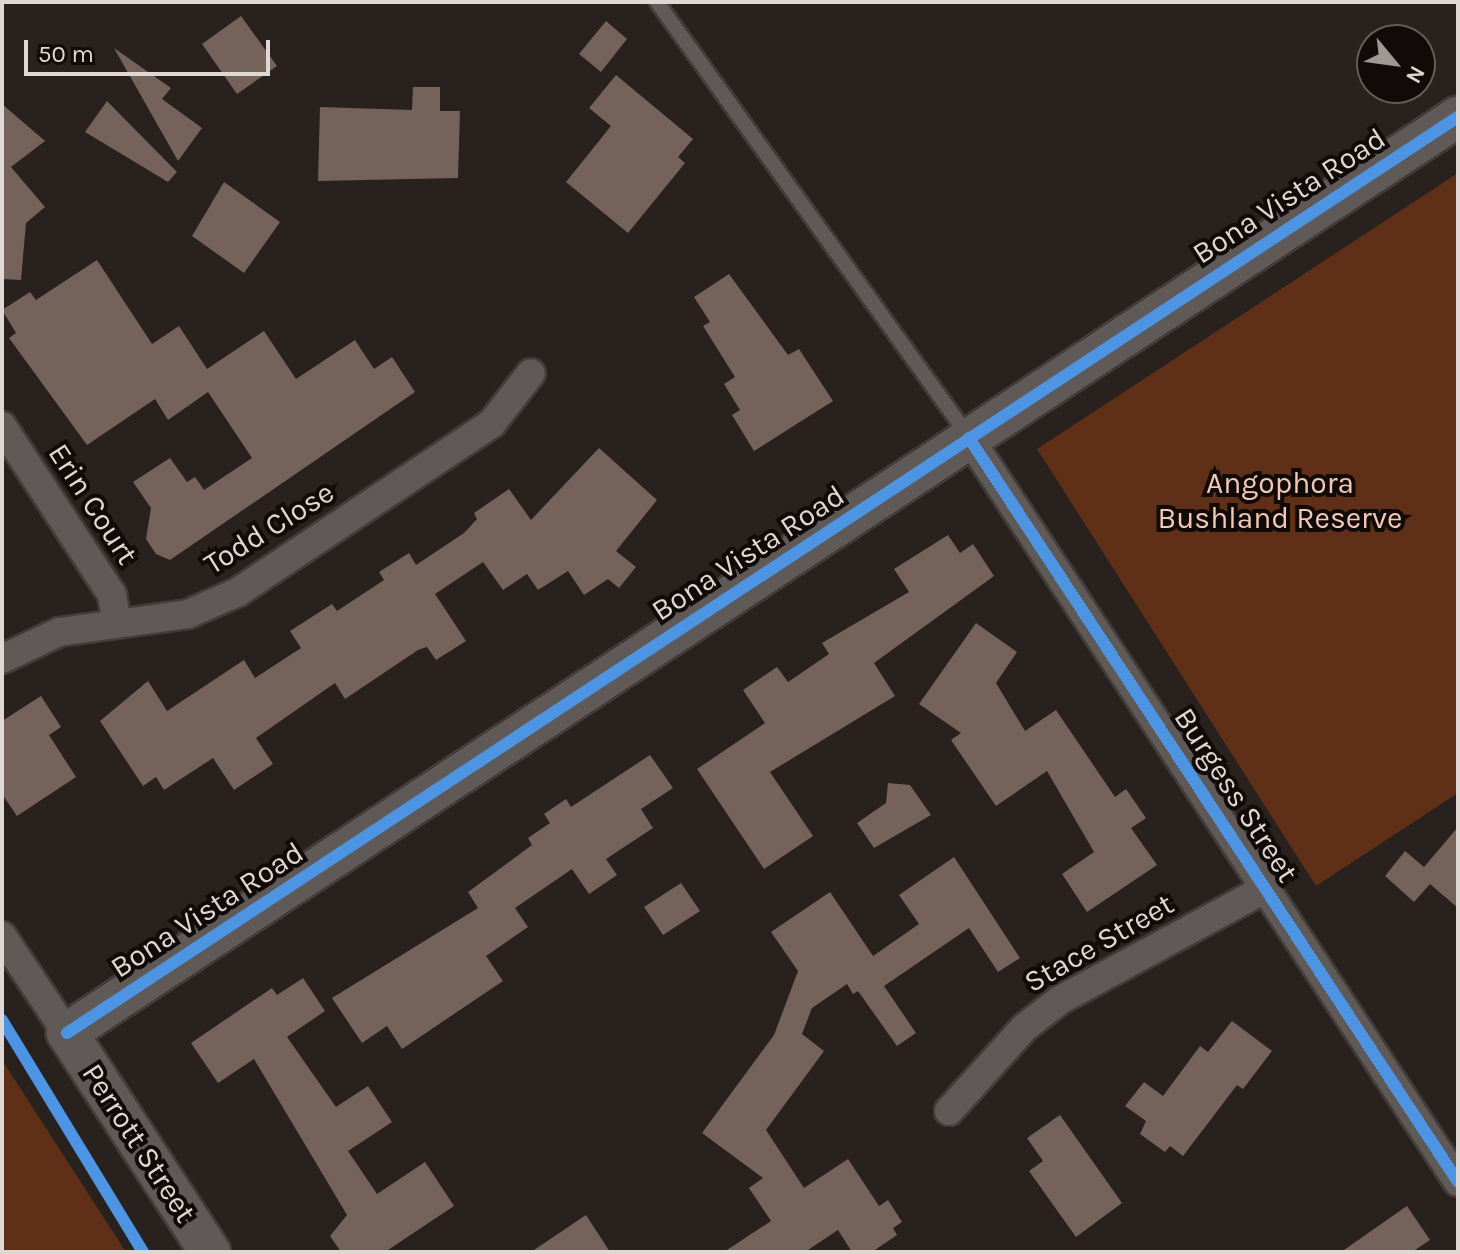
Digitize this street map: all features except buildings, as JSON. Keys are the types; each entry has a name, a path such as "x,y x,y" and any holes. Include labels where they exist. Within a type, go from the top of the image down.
{"street":[{"name":"Bona Vista Road","path":"67,1033 1458,117"},
{"name":"Todd Close","path":"2,659 59,632 188,614 238,592 492,423 531,373"},
{"name":"Erin Court","path":"2,426 112,595 117,623"},
{"name":"Burgess Street","path":"969,438 1458,1182"},
{"name":"Stace Street","path":"949,1111 1025,1027 1060,1000 1266,888"},
{"path":"2,936 67,1033"},
{"name":"Perrott Street","path":"67,1033 210,1252"}],"lane":[{"path":"657,2 969,438"}],"green space":[{"name":"Angophora Bushland Reserve","path":"1458,173 1458,793 1316,886 1037,449"},
{"path":"2,1060 126,1252 2,1252"}],"cycle path":[{"path":"67,1033 1458,117"},
{"path":"969,438 1458,1182"},
{"path":"2,1020 143,1252"}]}
